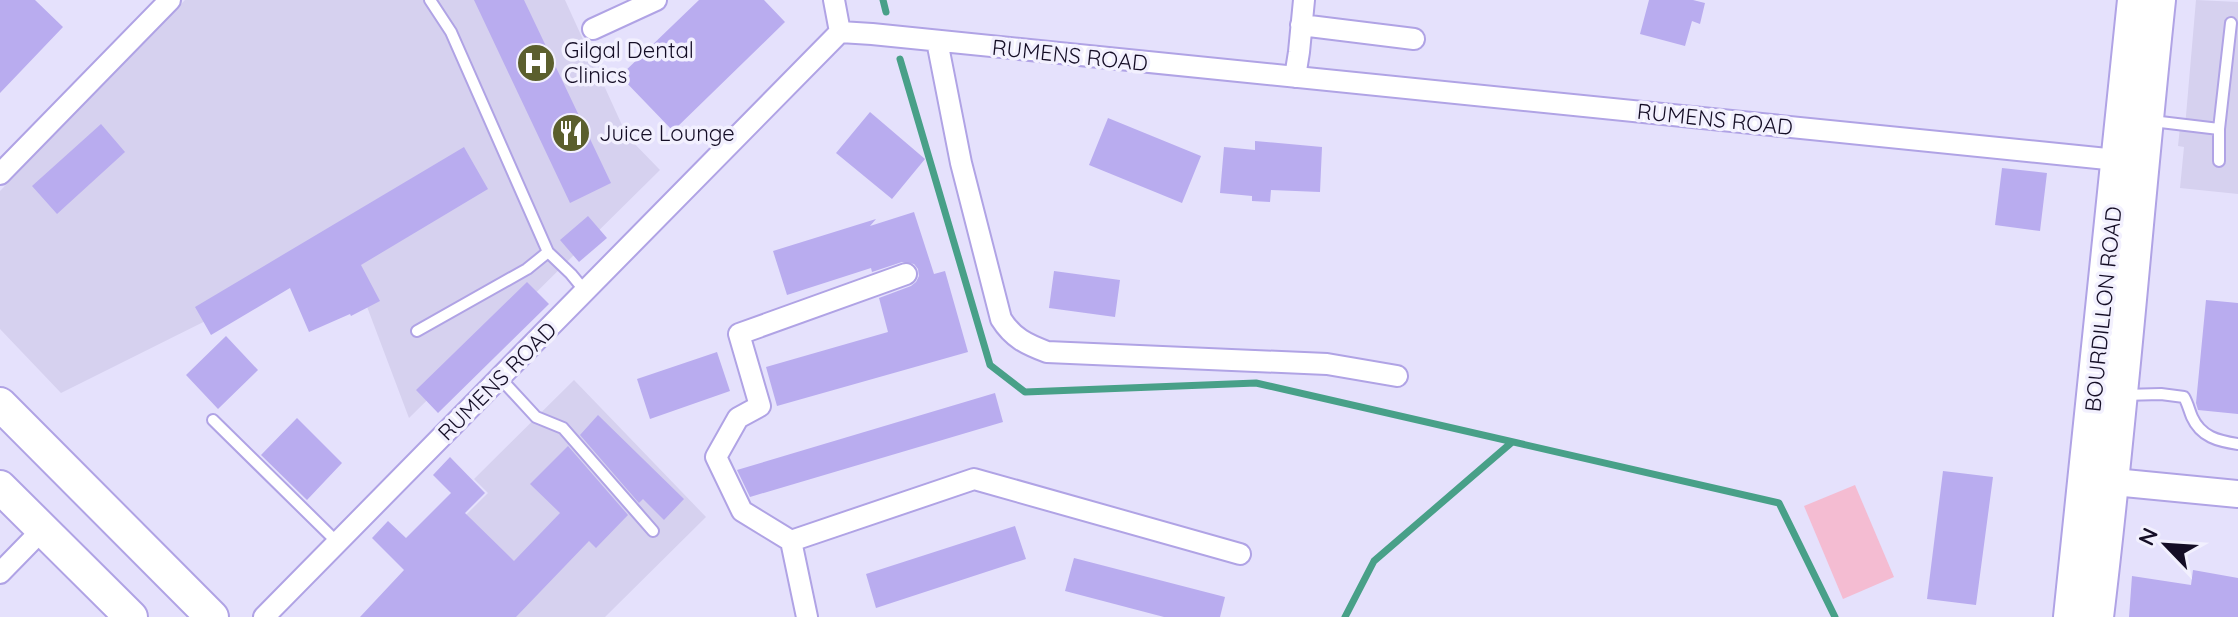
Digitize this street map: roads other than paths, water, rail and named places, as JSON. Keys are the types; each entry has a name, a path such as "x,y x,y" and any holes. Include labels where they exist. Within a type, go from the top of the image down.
{"main road":[{"name":"BOURDILLON ROAD","path":"2097,617 2100,483 2117,160 2134,0"},
{"name":"BOURDILLON ROAD","path":"2070,617 2121,395 2159,0"},
{"path":"0,404 212,617"},
{"path":"0,487 124,615"}],"street":[{"path":"0,174 170,0"},
{"path":"593,29 656,0"},
{"path":"834,0 840,32"},
{"path":"1295,77 1304,0"},
{"path":"1301,25 1414,39"},
{"name":"RUMENS ROAD","path":"264,617 840,32 2117,160"},
{"path":"937,41 961,163 1001,319 1010,334 1025,344 1047,352 1327,364 1397,376"},
{"path":"807,617 791,541 742,511 716,457 738,418 760,406 739,334 906,274"},
{"path":"791,541 974,479 1240,554"},
{"path":"2100,483 2238,494"},
{"path":"0,573 43,529"}],"lane":[{"path":"430,0 451,32 548,252 585,291"},
{"path":"2219,161 2219,129 2231,23"},
{"path":"2146,121 2219,129"},
{"path":"417,331 527,269 548,252"},
{"path":"500,378 536,417 563,428 653,531"},
{"path":"2121,395 2184,397 2198,428 2220,441 2238,444"},
{"path":"213,420 337,542"}],"waterway":[{"path":"883,0 886,12"},
{"path":"900,59 990,365 1025,392 1256,383 1779,503 1835,617"},
{"path":"1345,617 1374,561 1511,443"}],"place":[{"name":"Gilgal Dental Clinics","path":"536,63"},
{"name":"Juice Lounge","path":"571,133"}]}
